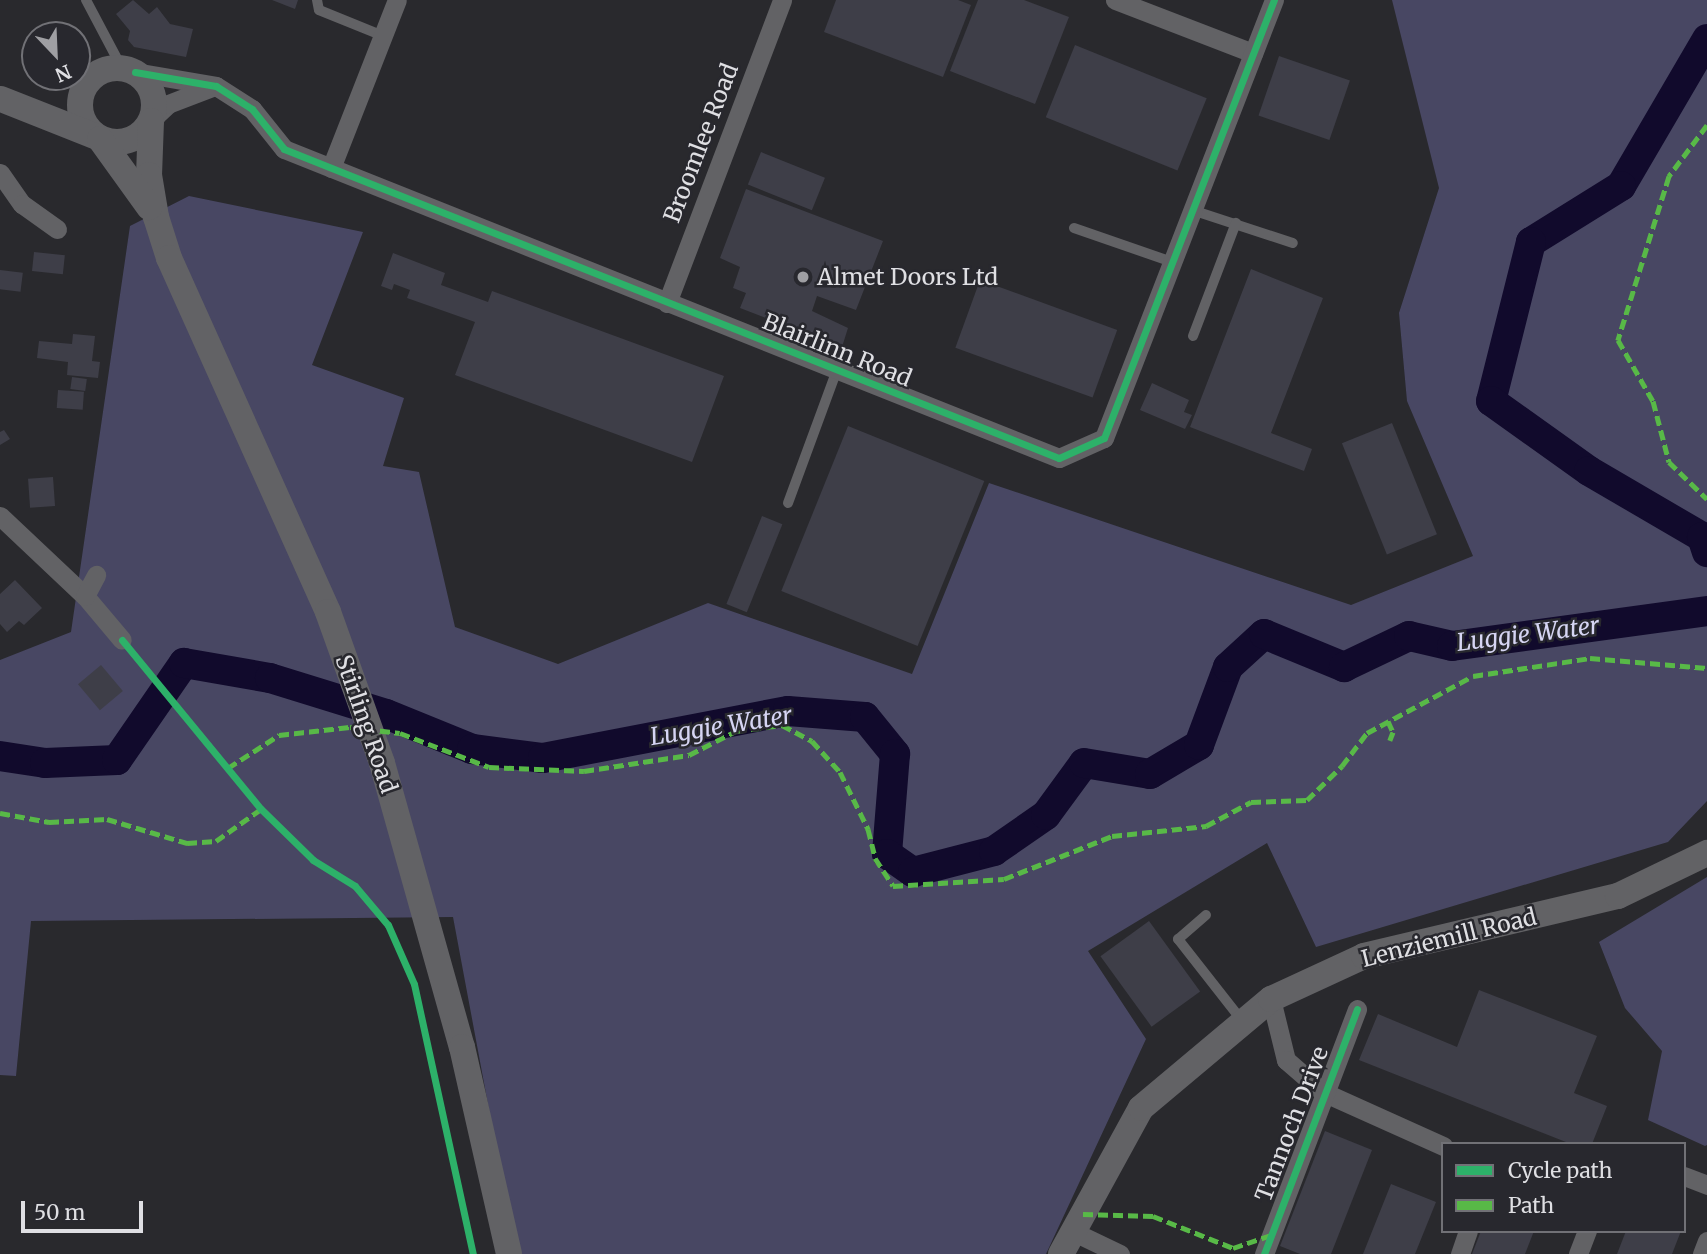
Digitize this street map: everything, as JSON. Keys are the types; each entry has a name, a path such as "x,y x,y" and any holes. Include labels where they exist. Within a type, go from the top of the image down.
{"main road":[{"path":"1,99 99,138 129,141 151,121 153,95 129,70 108,68 91,81"},
{"path":"1,99 54,103 75,91"},
{"path":"84,91 80,112 99,138"},
{"name":"Stirling Road","path":"151,121 148,162 156,217 169,258 328,612 382,763 462,1046 509,1254"},
{"name":"Stirling Road","path":"99,138 156,217"},
{"name":"Lenziemill Road","path":"1068,1243 1141,1108 1271,999 1364,956 1618,896 1707,853"}],"street":[{"path":"331,168 397,0"},
{"name":"Broomlee Road","path":"667,303 782,0"},
{"path":"1115,0 1253,53"},
{"name":"Blairlinn Road","path":"129,70 216,86 252,109 284,149 1059,458 1104,438 1274,0"},
{"path":"151,121 175,100 216,86"},
{"path":"0,173 22,205 57,229"},
{"path":"0,516 85,597 122,640"},
{"path":"85,597 96,575"},
{"name":"Tannoch Drive","path":"1271,999 1286,1060 1323,1092 1441,1145"},
{"name":"Tannoch Drive","path":"1264,1254 1323,1092 1357,1009"},
{"path":"1686,1177 1707,1185"},
{"path":"1460,1254 1467,1233"},
{"path":"1578,1254 1586,1233"},
{"path":"1702,1254 1707,1241"},
{"path":"1068,1243 1120,1254"}],"lane":[{"path":"86,0 129,70"},
{"path":"317,0 319,10 383,36"},
{"path":"1192,210 1293,243"},
{"path":"1193,336 1236,223"},
{"path":"1074,228 1172,262"},
{"path":"788,503 837,370"},
{"path":"1206,915 1178,939 1243,1023"}],"shaded area":[{"path":"1392,0 1707,0 1707,801 1668,842 1316,947 1267,843 1088,951 1146,1039 1046,1254 516,1254 453,917 31,921 16,1076 0,1075 0,660 71,632 130,226 189,196 363,232 312,365 404,398 383,466 419,472 455,627 558,664 708,603 912,674 989,483 1351,605 1473,556 1407,401 1399,313 1439,188"},
{"path":"1707,877 1705,1146 1648,1120 1662,1051 1625,1008 1599,942"}],"building":[{"path":"133,0 149,14 157,7 170,24 193,29 186,57 134,47 128,40 130,31 116,14"},
{"path":"272,0 298,0 295,9"},
{"path":"836,0 958,0 971,5 943,77 824,32"},
{"path":"978,0 1024,0 1069,17 1035,104 950,71"},
{"path":"1075,45 1207,98 1177,171 1046,117"},
{"path":"1279,56 1350,80 1329,140 1258,116"},
{"path":"761,152 825,178 812,210 748,184"},
{"name":"Almet Doors Ltd","path":"746,189 883,241 856,310 817,296 812,311 848,328 842,347 740,308 746,293 733,288 740,267 720,258"},
{"path":"34,252 65,255 63,274 32,271"},
{"path":"393,253 445,273 441,285 488,302 492,291 724,376 692,462 455,375 475,322 407,298 410,290 394,284 392,290 381,286"},
{"path":"1251,269 1323,298 1271,433 1312,449 1304,471 1190,427"},
{"path":"0,270 23,273 21,292 0,289"},
{"path":"980,280 1117,330 1093,398 955,348"},
{"path":"73,334 95,336 92,361 100,362 98,378 67,375 68,362 37,358 39,341 72,344"},
{"path":"72,377 87,379 85,391 70,389"},
{"path":"1152,383 1189,400 1184,412 1192,415 1185,429 1140,410"},
{"path":"58,390 84,392 83,410 57,408"},
{"path":"1392,423 1437,534 1387,554 1342,443"},
{"path":"848,426 984,481 918,646 781,591"},
{"path":"4,430 10,439 0,445 0,432"},
{"path":"53,477 55,506 30,508 28,479"},
{"path":"762,516 782,524 747,612 726,604"},
{"path":"15,580 42,608 24,625 19,621 7,632 0,624 0,594"},
{"path":"101,665 123,691 100,710 78,684"},
{"path":"1149,921 1200,991 1152,1027 1100,956"},
{"path":"1479,990 1597,1036 1574,1093 1607,1106 1593,1142 1566,1142 1359,1060 1378,1014 1457,1047"},
{"path":"1325,1131 1372,1150 1331,1254 1300,1254 1280,1246"},
{"path":"1391,1184 1436,1202 1415,1254 1363,1254"},
{"path":"1480,1233 1533,1233 1525,1254 1472,1254"},
{"path":"1625,1233 1680,1233 1672,1254 1617,1254"}],"waterway":[{"name":"Luggie Water","path":"1707,39 1621,186 1531,242 1491,401 1589,471 1702,537 1707,552"},
{"name":"Luggie Water","path":"0,756 45,763 117,760 184,663 270,678 386,714 472,749 543,758 788,711 865,717 895,754 887,854 913,872 994,851 1046,815 1084,763 1150,774 1199,745 1228,667 1264,634 1344,667 1409,636 1452,646 1707,611"}],"marked path":[{"path":"1707,125 1669,176 1618,340 1653,401 1669,462 1707,499"},
{"path":"228,768 279,735 350,727 400,733 489,767 584,771 689,755 736,731 782,725 812,741 840,772 868,829 875,858 893,886 1004,879 1112,836 1206,826 1251,802 1307,800 1342,766 1367,733 1473,676 1590,658 1707,668"},
{"path":"1388,721 1393,732 1390,740"},
{"path":"0,813 49,822 107,819 187,843 216,841 261,809"},
{"path":"1083,1214 1153,1216 1233,1248 1271,1235"}],"cycle path":[{"path":"135,72 216,86 252,109 284,149 1059,458 1104,438 1274,0"},
{"path":"122,640 261,809 313,860 355,886 388,925 414,984 473,1254"},
{"path":"1264,1254 1357,1009"}],"place":[{"name":"Almet Doors Ltd","path":"803,277"}]}
